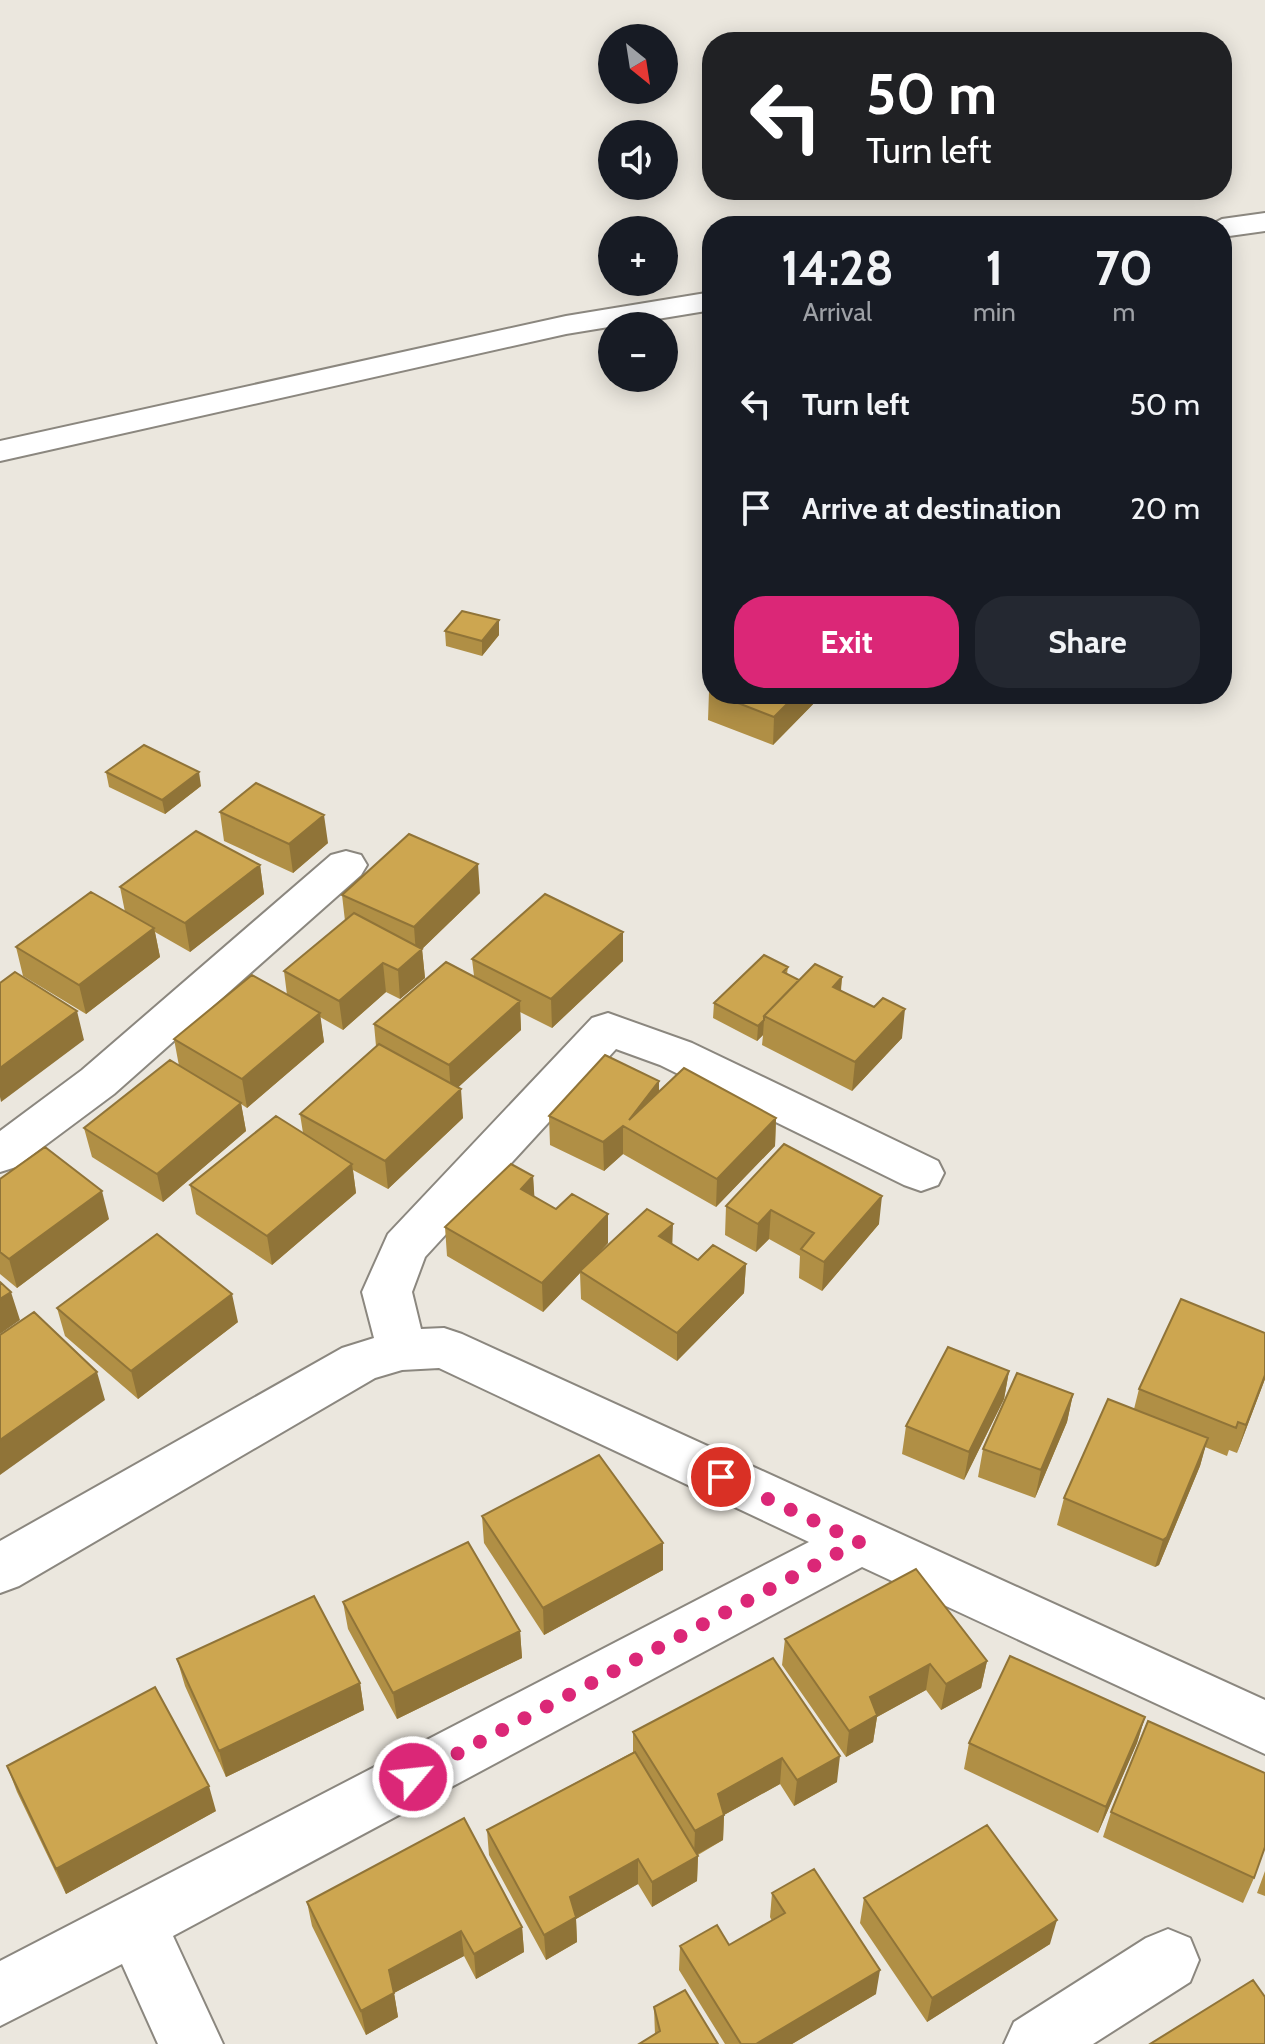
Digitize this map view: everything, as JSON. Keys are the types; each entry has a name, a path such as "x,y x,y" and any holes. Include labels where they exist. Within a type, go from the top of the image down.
{"street":[{"path":"1232,227 1265,222"},
{"path":"0,451 566,325 702,303"},
{"path":"0,1155 98,1082 346,865"},
{"path":"402,1350 387,1292 405,1247 608,1029 676,1054 921,1173"},
{"path":"0,1569 360,1362 402,1350 444,1348 1265,1728"},
{"path":"0,1995 859,1542"},
{"path":"135,1924 191,2044"},
{"path":"1036,2044 1168,1960"}],"building":[{"path":"462,611 499,620 482,641 445,631"},
{"path":"741,704 787,704 774,717"},
{"path":"144,745 199,772 162,800 106,772"},
{"path":"256,783 324,815 289,844 220,812"},
{"path":"196,831 260,865 185,923 120,887"},
{"path":"409,834 478,864 414,927 342,895"},
{"path":"91,892 154,928 79,985 16,947"},
{"path":"545,894 623,932 551,999 472,959"},
{"path":"354,913 422,949 398,970 383,963 339,1001 284,971"},
{"path":"764,955 788,967 783,972 799,980 758,1026 714,1003"},
{"path":"446,962 520,1001 449,1065 374,1024"},
{"path":"815,964 842,977 833,987 874,1007 883,998 905,1009 855,1062 764,1016"},
{"path":"15,972 77,1011 0,1068 0,983"},
{"path":"252,975 320,1013 242,1079 174,1039"},
{"path":"379,1044 461,1089 385,1161 300,1114"},
{"path":"605,1055 659,1081 629,1120 684,1068 776,1118 717,1179 623,1126 603,1142 549,1116"},
{"path":"170,1060 241,1103 157,1174 84,1128"},
{"path":"276,1116 352,1164 267,1236 190,1185"},
{"path":"784,1144 882,1196 824,1262 801,1249 814,1233 771,1210 758,1224 726,1206"},
{"path":"45,1147 102,1191 9,1259 0,1252 0,1179"},
{"path":"511,1164 533,1176 521,1189 556,1209 572,1194 608,1214 542,1283 445,1227"},
{"path":"647,1209 673,1224 659,1236 698,1260 713,1245 746,1264 677,1333 580,1271"},
{"path":"157,1234 232,1294 131,1371 57,1308"},
{"path":"0,1282 11,1292 0,1299"},
{"path":"1181,1299 1265,1333 1265,1375 1246,1425 1238,1422 1236,1428 1139,1389"},
{"path":"34,1312 97,1372 0,1440 0,1335"},
{"path":"948,1347 1009,1371 969,1452 906,1426"},
{"path":"1017,1373 1073,1394 1041,1470 983,1449"},
{"path":"1108,1399 1208,1438 1167,1537 1163,1540 1064,1498"},
{"path":"599,1455 663,1543 543,1608 482,1516"},
{"path":"468,1542 520,1631 393,1693 343,1602"},
{"path":"916,1569 987,1661 946,1684 930,1664 870,1697 877,1715 849,1731 785,1639"},
{"path":"314,1596 360,1683 219,1751 177,1659"},
{"path":"1010,1656 1145,1717 1106,1807 969,1743"},
{"path":"773,1658 840,1756 797,1780 782,1758 718,1794 724,1815 695,1831 633,1732"},
{"path":"155,1687 209,1786 56,1869 7,1766"},
{"path":"1148,1721 1265,1773 1265,1847 1254,1878 1111,1812"},
{"path":"635,1752 698,1856 652,1882 638,1859 570,1897 576,1917 544,1935 487,1830"},
{"path":"464,1818 522,1927 474,1954 461,1931 389,1970 394,1993 361,2011 307,1902"},
{"path":"987,1825 1057,1920 932,1998 864,1898"},
{"path":"814,1869 880,1970 756,2044 741,2044 680,1946 717,1925 729,1945 785,1913 772,1893"},
{"path":"1253,1980 1265,1997 1265,2044 1150,2044"},
{"path":"685,1990 718,2044 639,2044 660,2031 654,2007"}],"route":[{"path":"413,1777 859,1542 721,1477"}]}
